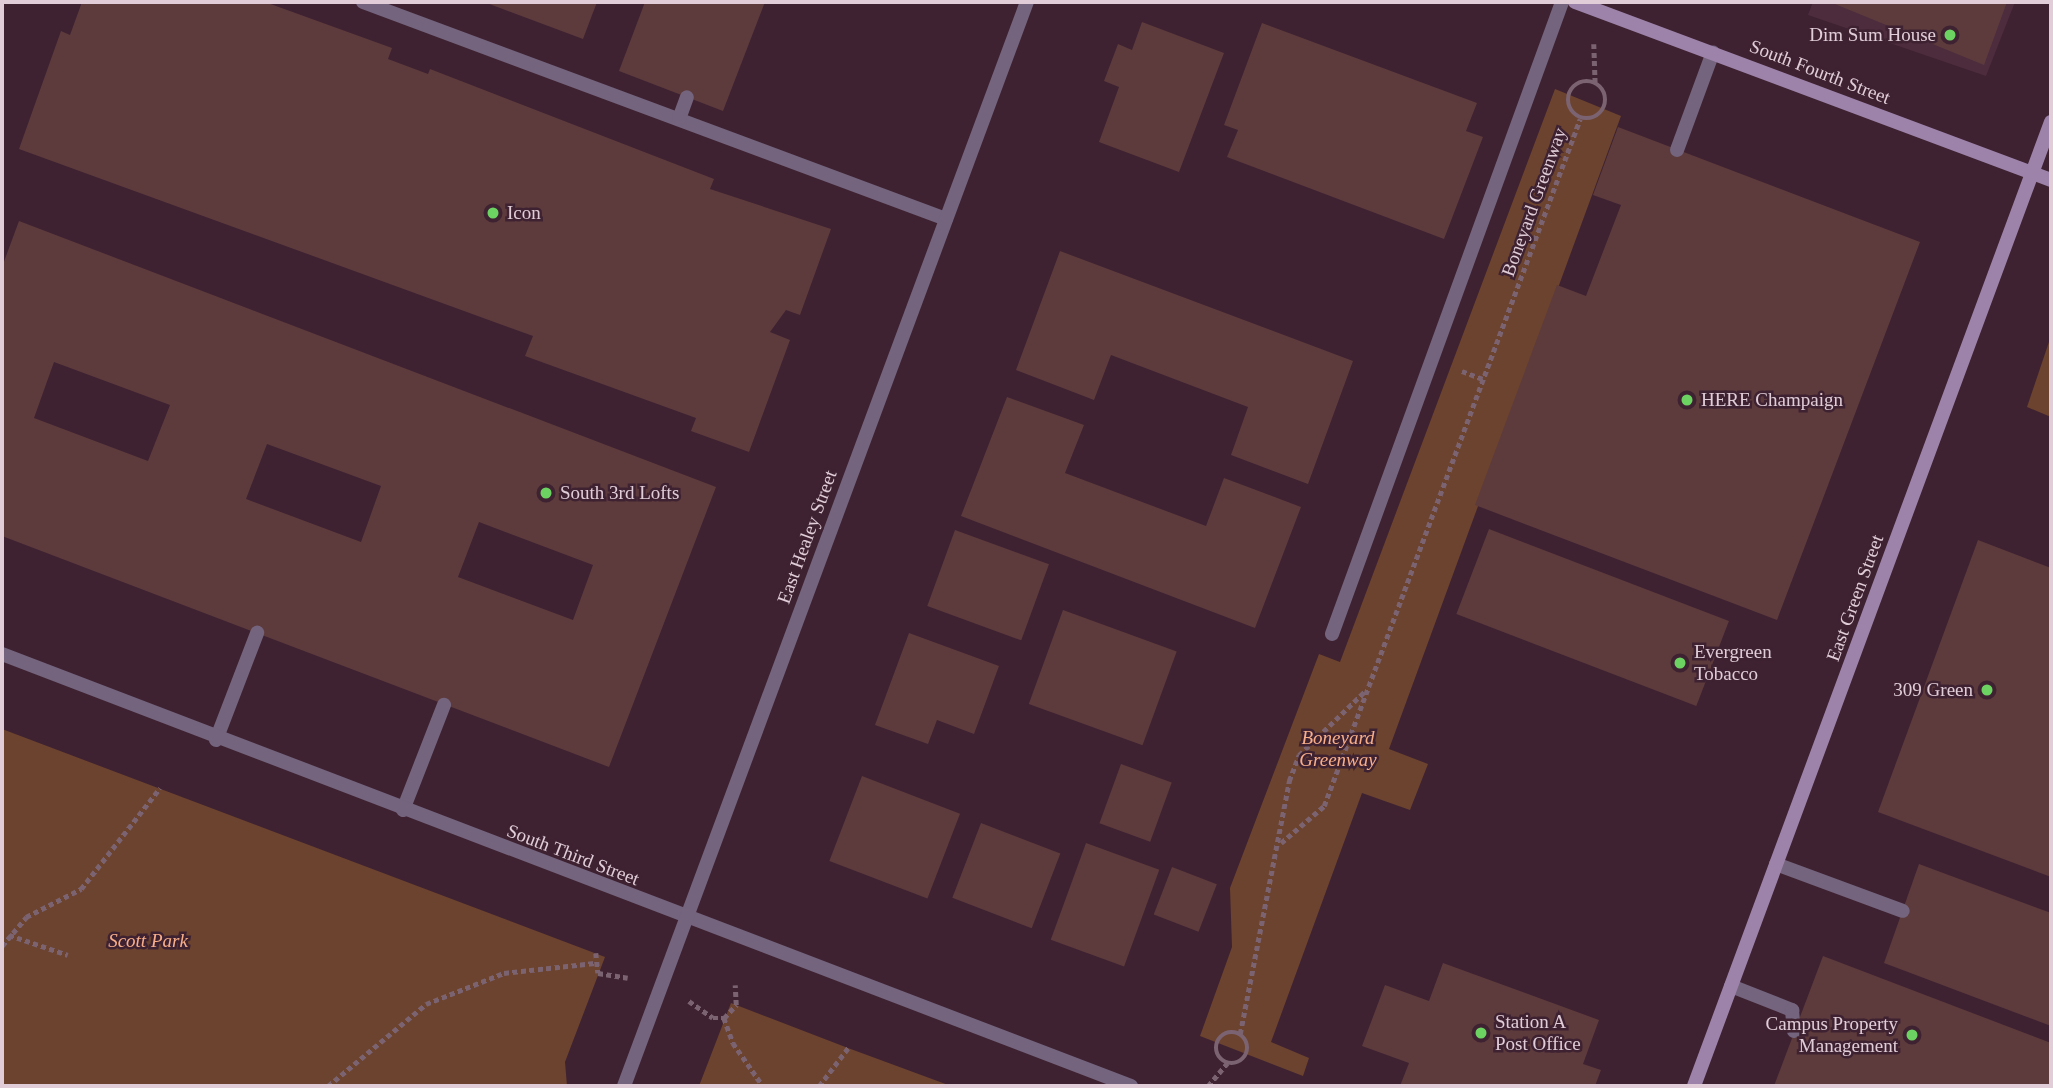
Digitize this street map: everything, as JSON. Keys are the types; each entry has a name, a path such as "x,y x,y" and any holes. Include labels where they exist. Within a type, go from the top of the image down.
{"street":[{"path":"363,2 946,219"},
{"name":"East Healey Street","path":"624,1086 1027,2"},
{"path":"1332,634 1562,2"},
{"name":"South Fourth Street","path":"1575,2 2051,180"},
{"path":"1676,149 1713,52"},
{"path":"679,119 687,97"},
{"name":"East Green Street","path":"1694,1086 2051,122"},
{"path":"216,740 257,633"},
{"name":"South Third Street","path":"2,654 216,740 1131,1086"},
{"path":"403,810 444,705"},
{"path":"1776,864 1903,911"},
{"path":"1731,986 1792,1010 1794,1031"}],"path":[{"name":"Boneyard Greenway","path":"1580,119 1596,118 1605,109 1605,91 1595,82 1594,55"},
{"name":"Boneyard Greenway","path":"1580,119 1569,107 1569,94 1576,84 1595,82"},
{"name":"Boneyard Greenway","path":"1281,843 1325,806 1580,119"},
{"name":"Boneyard Greenway","path":"1208,1086 1227,1063 1246,1055 1240,1034 1299,755 1367,689"},
{"path":"2,946 26,917 81,889 160,788"},
{"path":"9,935 68,955"},
{"path":"596,953 594,963 603,976 630,979"},
{"path":"328,1086 426,1004 504,973 594,963"},
{"path":"691,1002 713,1018 724,1018 736,1005 735,985"},
{"path":"724,1018 733,1043 763,1086"},
{"path":"1227,1063 1218,1058 1217,1042 1224,1034 1240,1034"},
{"path":"819,1086 848,1048"}],"shaded area":[{"name":"Dim Sum House","path":"1813,2 2015,2 1986,76 1808,15"}],"green space":[{"name":"Boneyard Greenway","path":"1555,89 1621,116 1389,749 1428,764 1410,810 1362,793 1271,1042 1309,1058 1303,1076 1200,1036 1232,947 1230,888 1319,654 1340,662"},
{"path":"2051,336 2051,417 2027,407"},
{"name":"Scott Park","path":"2,729 605,957 565,1062 567,1086 2,1086"},
{"path":"731,1003 848,1048 951,1086 699,1086"}],"building":[{"name":"Icon","path":"82,2 265,2 392,48 388,59 428,74 430,69 714,179 710,189 831,229 800,315 786,310 770,332 790,340 749,452 691,431 696,418 525,356 533,336 19,149 61,31 70,35"},
{"path":"484,2 597,2 583,39"},
{"path":"645,2 765,2 723,111 619,71"},
{"name":"Dim Sum House","path":"1830,2 2007,2 1984,65"},
{"path":"1142,22 1224,53 1179,172 1099,142 1119,87 1104,81 1118,44 1132,50"},
{"path":"1262,23 1477,103 1466,131 1483,137 1444,239 1227,157 1238,130 1224,125"},
{"name":"HERE Champaign","path":"1618,127 1920,242 1777,620 1475,505 1557,285 1586,296 1621,205 1593,195"},
{"name":"South 3rd Lofts","path":"19,221 716,487 609,767 2,536 2,267","holes":["54,362 170,405 148,461 34,418","267,444 381,486 361,542 246,499","479,522 593,565 573,620 458,577"]},
{"path":"1060,251 1353,361 1308,484 1231,455 1248,407 1111,355 1094,400 1016,370"},
{"path":"1007,397 1084,425 1065,473 1206,526 1224,478 1301,507 1255,628 961,516"},
{"path":"1489,529 1729,621 1696,706 1456,614"},
{"path":"955,530 1049,564 1021,640 927,606"},
{"name":"309 Green","path":"1978,540 2051,568 2051,877 1878,812"},
{"path":"1063,610 1177,651 1143,745 1029,704"},
{"path":"909,633 999,666 974,734 937,720 928,744 875,725"},
{"path":"1121,764 1172,782 1150,842 1099,823"},
{"path":"862,776 960,814 927,899 829,861"},
{"path":"981,823 1060,853 1032,928 952,898"},
{"path":"1086,843 1159,870 1124,966 1051,940"},
{"path":"1919,864 2051,913 2051,1026 1884,963"},
{"path":"1172,867 1217,884 1199,932 1154,915"},
{"path":"1823,956 2051,1043 2051,1086 1774,1086"},
{"name":"Station A Post Office","path":"1443,963 1599,1020 1583,1064 1601,1070 1595,1086 1400,1086 1409,1063 1362,1046 1385,985 1429,1001"}],"place":[{"name":"Dim Sum House","path":"1950,35"},
{"name":"Icon","path":"493,213"},
{"name":"HERE Champaign","path":"1687,400"},
{"name":"South 3rd Lofts","path":"546,493"},
{"name":"Evergreen Tobacco","path":"1680,663"},
{"name":"309 Green","path":"1987,690"},
{"name":"Station A Post Office","path":"1481,1033"},
{"name":"Campus Property Management","path":"1912,1035"}]}
